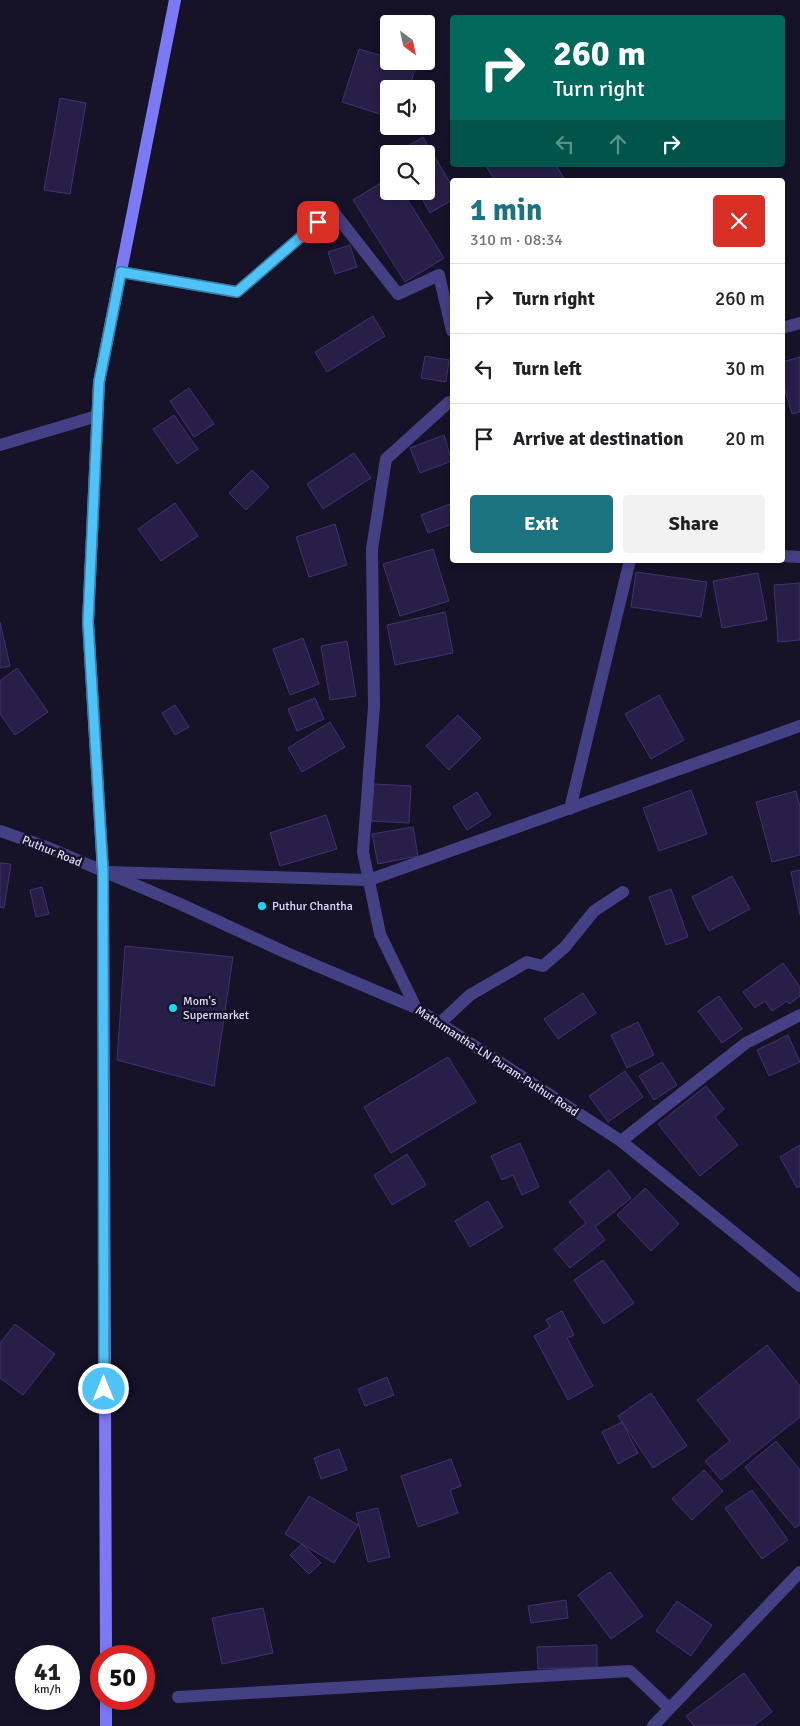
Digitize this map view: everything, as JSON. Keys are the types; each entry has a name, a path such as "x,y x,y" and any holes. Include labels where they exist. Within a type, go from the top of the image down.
{"main road":[{"path":"106,1645 103,872 88,622 99,382 175,0"},
{"path":"106,1710 106,1726"}],"street":[{"path":"121,272 237,292 332,210 398,294 439,275 450,322"},
{"path":"785,327 800,323"},
{"path":"416,1008 380,934 363,852 374,706 372,549 386,459 450,402"},
{"path":"0,445 97,416"},
{"path":"785,556 800,556"},
{"path":"570,809 629,563"},
{"path":"103,872 368,880 800,726"},
{"name":"Puthur Road","path":"0,831 49,848 103,872"},
{"name":"Mattumantha-LN Puram-Puthur Road","path":"103,872 416,1008 621,1141 800,1286"},
{"path":"439,1024 470,995 527,962 543,966 566,947 594,911 622,892"},
{"path":"621,1141 746,1043 800,1015"},
{"path":"653,1726 800,1572"},
{"path":"178,1697 630,1671 669,1708"}],"building":[{"path":"359,49 380,55 380,70 415,70 412,80 380,80 380,114 342,102"},
{"path":"60,98 86,103 70,194 44,190"},
{"path":"423,137 428,145 409,145"},
{"path":"435,157 450,183 450,201 430,213 423,200 435,200"},
{"path":"486,167 557,167 564,178 494,178"},
{"path":"380,184 380,200 408,200 444,258 405,282 353,200"},
{"path":"350,245 357,267 335,274 328,252"},
{"path":"373,316 385,336 327,372 315,352"},
{"path":"425,356 449,360 446,382 421,378"},
{"path":"800,357 800,412 792,414 785,390 785,361"},
{"path":"189,388 214,424 194,437 170,401"},
{"path":"174,415 198,449 177,464 153,429"},
{"path":"444,435 450,454 450,462 420,473 410,448"},
{"path":"354,453 371,478 323,509 307,484"},
{"path":"252,470 269,487 246,510 229,493"},
{"path":"175,503 198,536 161,561 138,529"},
{"path":"450,504 450,525 428,533 421,515"},
{"path":"335,524 347,565 309,577 296,537"},
{"path":"433,549 449,601 400,616 383,564"},
{"path":"636,572 707,582 701,617 631,607"},
{"path":"758,573 767,620 722,628 713,581"},
{"path":"800,583 800,640 778,642 774,585"},
{"path":"445,612 453,653 395,665 387,625"},
{"path":"0,622 10,666 0,668"},
{"path":"303,638 319,684 290,695 273,649"},
{"path":"347,641 356,696 330,700 321,646"},
{"path":"17,668 48,712 15,735 0,714 0,681"},
{"path":"659,695 684,740 651,759 625,714"},
{"path":"315,698 324,719 297,731 288,709"},
{"path":"175,705 189,727 175,735 162,713"},
{"path":"458,715 481,738 449,770 426,746"},
{"path":"330,722 345,747 302,772 288,748"},
{"path":"374,784 411,786 409,823 371,821"},
{"path":"691,790 707,834 659,851 643,808"},
{"path":"796,791 800,807 800,855 772,862 756,802"},
{"path":"477,792 491,815 467,830 453,807"},
{"path":"326,815 337,849 280,866 270,833"},
{"path":"413,827 418,856 378,864 372,834"},
{"path":"0,863 11,864 4,908 0,907"},
{"path":"800,870 800,915 791,872"},
{"path":"732,876 750,909 709,931 692,897"},
{"path":"42,887 49,914 36,917 30,890"},
{"path":"671,889 688,937 666,945 649,897"},
{"name":"Mom's Supermarket","path":"125,946 233,957 214,1086 117,1060"},
{"path":"783,963 800,987 800,996 789,1004 787,1001 772,1011 765,1001 755,1008 743,992"},
{"path":"583,993 596,1013 558,1039 544,1019"},
{"path":"719,996 742,1029 722,1043 698,1011"},
{"path":"638,1022 654,1055 627,1068 611,1035"},
{"path":"788,1035 800,1062 769,1076 757,1050"},
{"path":"448,1057 476,1102 391,1153 364,1107"},
{"path":"662,1062 677,1085 654,1100 639,1076"},
{"path":"625,1071 643,1097 608,1122 589,1096"},
{"path":"706,1086 724,1109 715,1117 738,1145 700,1176 658,1124"},
{"path":"520,1143 539,1187 522,1195 513,1175 502,1180 491,1156"},
{"path":"800,1145 800,1186 797,1188 780,1157"},
{"path":"407,1154 426,1185 392,1205 374,1175"},
{"path":"609,1170 631,1198 595,1227 605,1240 570,1268 554,1249 586,1223 569,1202"},
{"path":"645,1188 679,1224 651,1251 617,1215"},
{"path":"488,1201 503,1227 470,1247 455,1221"},
{"path":"603,1260 634,1303 604,1324 574,1280"},
{"path":"562,1311 574,1335 567,1338 593,1386 568,1400 534,1336 550,1327 546,1320"},
{"path":"15,1324 55,1354 23,1395 0,1378 0,1343"},
{"path":"767,1345 800,1386 800,1417 721,1480 705,1461 730,1441 697,1400"},
{"path":"387,1377 394,1395 365,1406 358,1389"},
{"path":"651,1393 687,1446 653,1468 618,1416"},
{"path":"622,1422 638,1453 618,1464 602,1432"},
{"path":"776,1441 800,1470 800,1525 795,1528 745,1467"},
{"path":"339,1449 347,1470 321,1479 314,1458"},
{"path":"451,1459 461,1486 450,1490 458,1513 418,1527 401,1476"},
{"path":"704,1470 723,1491 692,1520 672,1499"},
{"path":"752,1490 788,1540 762,1559 725,1508"},
{"path":"309,1496 358,1525 334,1563 285,1534"},
{"path":"378,1508 390,1557 368,1562 356,1513"},
{"path":"302,1544 321,1563 309,1574 290,1555"},
{"path":"610,1572 643,1616 611,1639 578,1595"},
{"path":"566,1600 568,1618 531,1623 528,1606"},
{"path":"677,1601 712,1625 691,1656 656,1631"},
{"path":"263,1608 273,1653 222,1664 212,1618"},
{"path":"597,1645 597,1667 538,1669 537,1647"},
{"path":"744,1673 772,1712 753,1726 694,1726 686,1716"}],"place":[{"name":"Puthur Chantha","path":"262,906"},
{"name":"Mom's Supermarket","path":"173,1008"}],"route":[{"path":"104,1389 103,872 88,622 99,382 121,272 237,292 318,222"}]}
